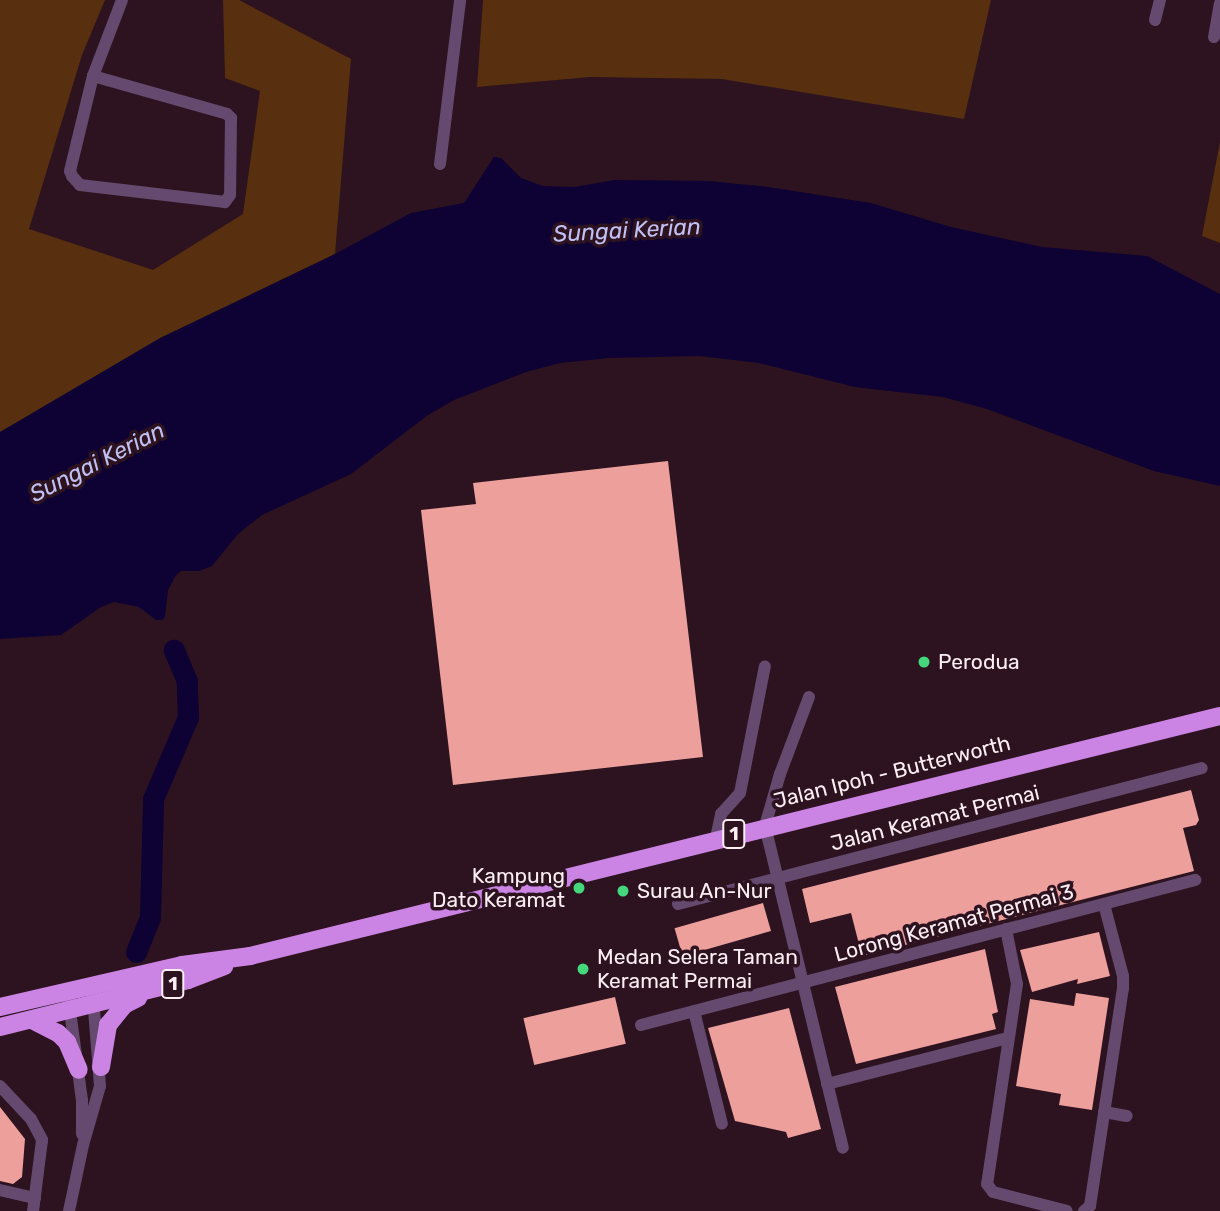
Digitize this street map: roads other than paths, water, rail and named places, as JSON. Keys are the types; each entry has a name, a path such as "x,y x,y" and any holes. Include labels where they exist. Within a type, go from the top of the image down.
{"highway":[{"name":"Jalan Ipoh - Butterworth","path":"0,1007 183,965 250,956 716,838 1220,716"},
{"name":"Jalan Ipoh - Butterworth","path":"0,1027 188,980 250,956"},
{"path":"101,1067 108,1025 124,1005 188,980"},
{"path":"32,1020 58,1032 67,1042 79,1070"}],"street":[{"path":"93,76 227,114 231,118 230,195 225,202 94,187 77,182 70,171 93,76 122,0"},
{"path":"440,164 460,0"},
{"path":"1155,20 1160,0"},
{"path":"1214,37 1220,4"},
{"path":"716,838 721,814 740,793 765,666"},
{"path":"809,697 780,774 765,826 843,1148"},
{"name":"Jalan Keramat Permai","path":"678,904 1202,768"},
{"name":"Lorong Keramat Permai 3","path":"641,1025 1195,880"},
{"path":"1084,1211 1090,1206 1123,989 1123,976 1104,904"},
{"path":"1006,929 1017,984 987,1184 993,1192 1067,1211"},
{"path":"69,1211 83,1145 96,1106 101,1067 92,984"},
{"path":"67,990 79,1070 83,1145"},
{"path":"694,1011 722,1124"},
{"path":"827,1084 1009,1038"},
{"path":"0,1086 32,1119 42,1140 34,1205 0,1190"},
{"path":"1104,1112 1127,1116"}],"water":[{"name":"Sungai Kerian","path":"494,157 501,158 521,178 543,186 574,187 615,180 708,181 768,187 871,203 951,227 1042,247 1147,256 1220,294 1220,486 1154,471 987,409 943,397 855,387 759,363 699,356 609,358 560,363 526,372 454,400 428,415 351,474 262,515 238,534 212,566 199,571 181,571 176,575 168,590 165,617 162,620 156,620 139,607 114,602 101,607 61,635 0,639 0,432 160,338 335,254 411,213 464,203"}],"waterway":[{"path":"136,952 150,917 153,799 188,717 187,681 174,650"}],"place":[{"name":"Perodua","path":"924,662"},
{"name":"Kampung Dato Keramat","path":"579,888"},
{"name":"Surau An-Nur","path":"623,891"},
{"name":"Medan Selera Taman Keramat Permai","path":"583,969"}]}
